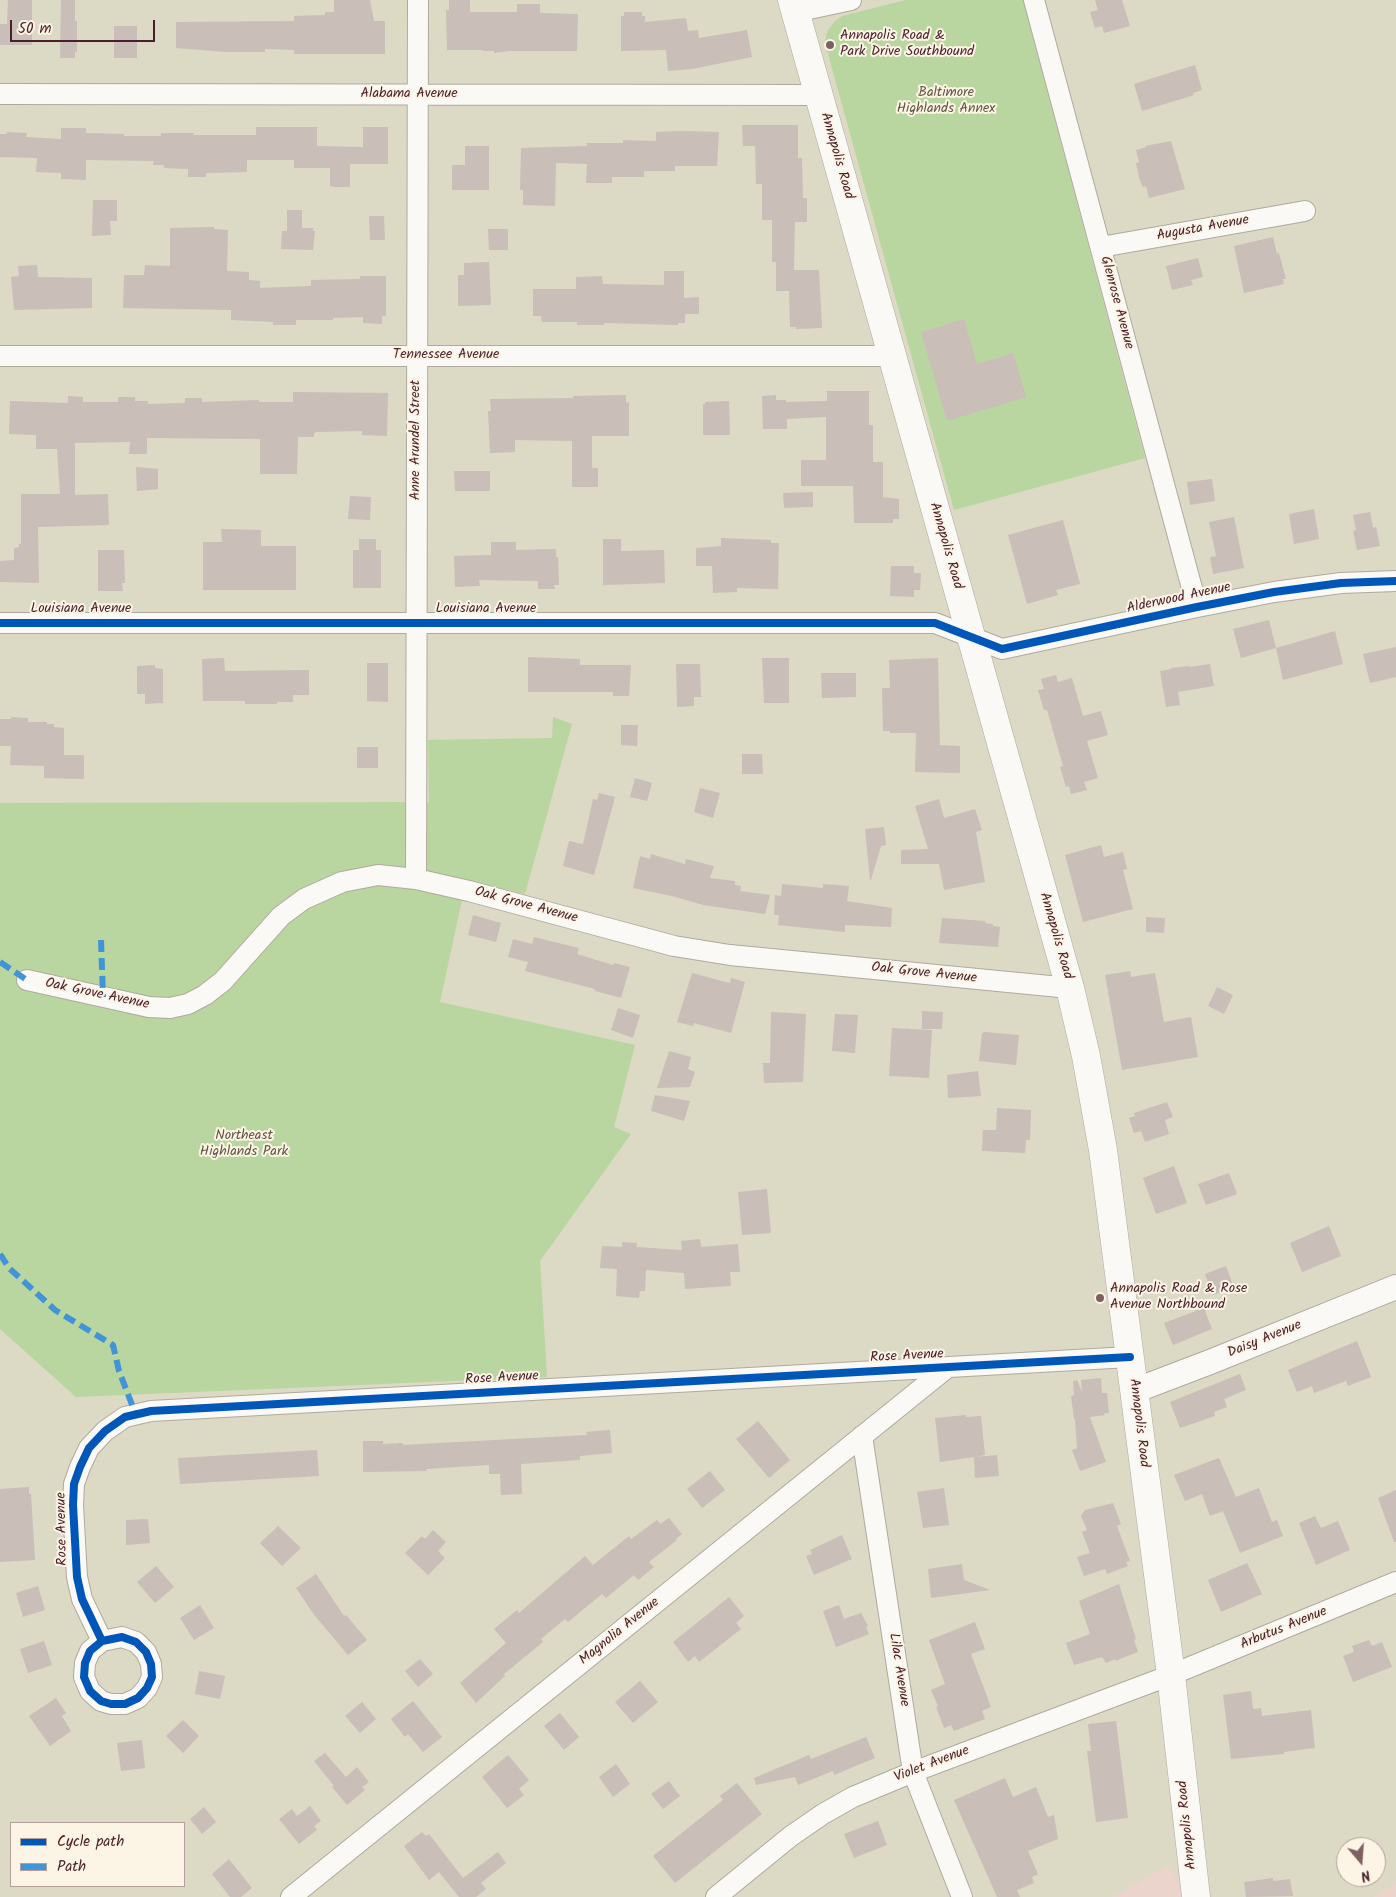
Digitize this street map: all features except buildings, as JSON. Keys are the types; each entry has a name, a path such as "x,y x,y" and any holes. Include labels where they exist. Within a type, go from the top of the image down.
{"main road":[{"name":"Annapolis Road","path":"793,6 1070,988 1086,1056 1103,1150 1171,1675 1196,1897"}],"street":[{"name":"Anne Arundel Street","path":"416,879 418,0"},
{"path":"793,6 852,0"},
{"name":"Glenrose Avenue","path":"1034,0 1197,607"},
{"name":"Alabama Avenue","path":"0,94 819,95"},
{"name":"Augusta Avenue","path":"1101,247 1305,211"},
{"name":"Tennessee Avenue","path":"0,356 892,356"},
{"name":"Alderwood Avenue","path":"970,636 1002,648 1274,592 1341,583 1396,581"},
{"name":"Louisiana Avenue","path":"0,623 935,623 970,636"},
{"name":"Oak Grove Avenue","path":"27,980 149,1007 170,1008 188,1004 205,995 223,981 281,916 304,899 342,882 378,875 416,879 469,891 674,946 692,949 730,955 1070,988"},
{"name":"Daisy Avenue","path":"1134,1391 1396,1287"},
{"name":"Rose Avenue","path":"102,1641 82,1599 77,1577 74,1484 89,1448 105,1431 125,1417 160,1411 1130,1357"},
{"name":"Magnolia Avenue","path":"291,1897 948,1367"},
{"name":"Lilac Avenue","path":"862,1436 913,1772 962,1897"},
{"name":"Arbutus Avenue","path":"1171,1675 1396,1582"},
{"name":"Violet Avenue","path":"716,1897 791,1836 853,1797 913,1772 1171,1675"}],"shaded area":[{"path":"1168,1866 1189,1897 1111,1897"},
{"path":"1396,1883 1396,1897 1374,1897"}],"green space":[{"name":"Baltimore Highlands Annex","path":"906,0 1023,0 1145,458 954,510 825,43 827,32 834,22 842,16"},
{"name":"Northeast Highlands Park","path":"553,717 572,724 525,894 466,881 440,1002 635,1045 614,1127 631,1134 540,1261 547,1377 76,1397 0,1329 0,803 429,802 428,740 552,738"}],"marked path":[{"path":"101,940 103,997"},
{"path":"0,962 27,980"},
{"path":"0,1254 9,1268 55,1310 113,1345 119,1371 136,1415"}],"cycle path":[{"path":"0,623 935,623 1002,649 1274,592 1341,583 1396,581"},
{"path":"102,1641 122,1637 136,1642 146,1652 151,1664 152,1677 147,1688 138,1698 125,1704 111,1704 101,1701 90,1691 84,1677 85,1663 90,1651 102,1641 82,1599 77,1577 73,1505 74,1484 89,1448 105,1431 125,1417 151,1411 1130,1357"}],"place":[{"name":"Annapolis Road & Park Drive Southbound","path":"830,45"},
{"name":"Annapolis Road & Rose Avenue Northbound","path":"1100,1298"}]}
